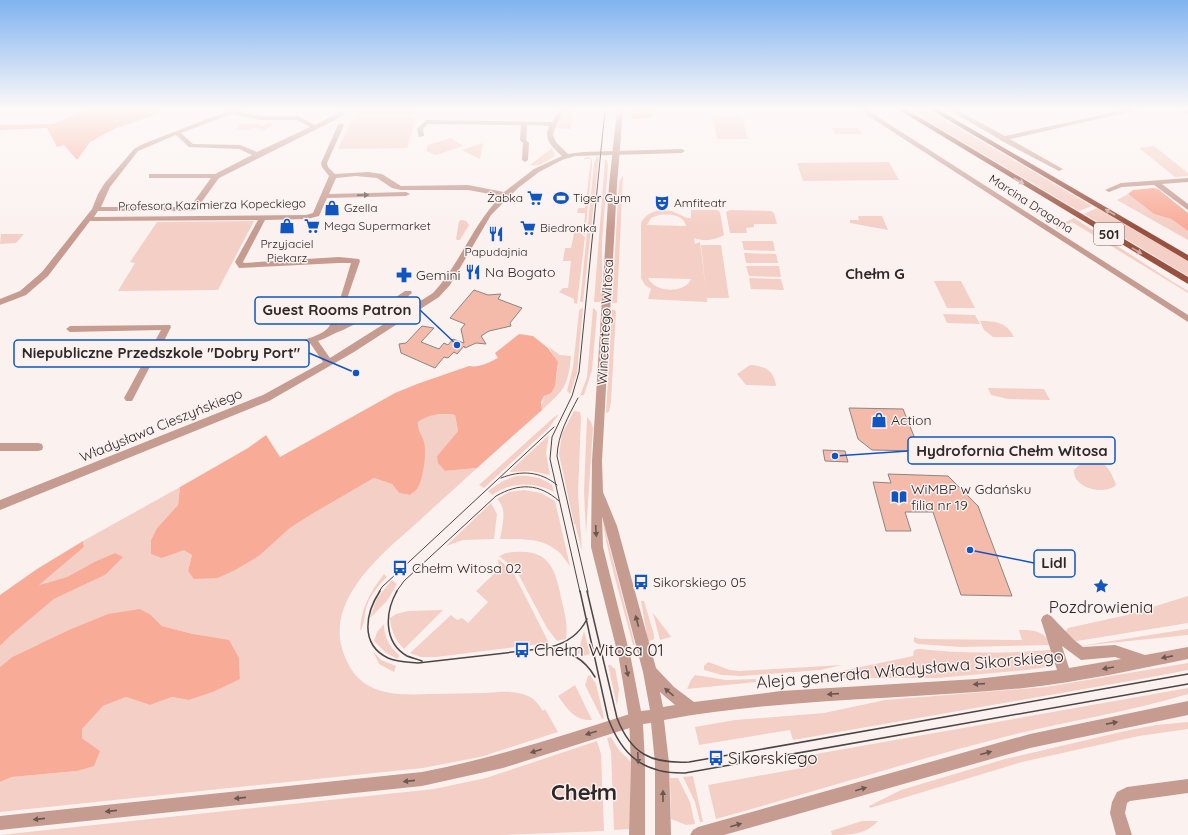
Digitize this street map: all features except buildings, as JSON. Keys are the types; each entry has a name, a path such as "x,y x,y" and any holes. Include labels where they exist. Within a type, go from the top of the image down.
{"main road":[{"name":"501","path":"967,149 1188,281"},
{"name":"501","path":"1001,149 1188,258"},
{"path":"1143,232 1188,251"}],"street":[{"path":"0,302 23,293 45,274 96,209 98,201 108,186 138,149"},
{"path":"244,149 257,155"},
{"path":"96,209 192,209 216,176 269,149"},
{"path":"330,149 324,163 325,167 333,176"},
{"path":"525,160 526,149"},
{"path":"559,149 566,156"},
{"name":"Wincentego Witosa","path":"616,149 598,455 598,492 596,514 597,547 625,659 636,719 638,763 637,835"},
{"name":"Marcina Dragana","path":"923,149 1188,319"},
{"path":"1021,149 1059,169"},
{"path":"616,153 682,151"},
{"name":"Władysława Cieszyńskiego","path":"0,505 266,398 329,362 436,295 447,283 488,214 506,195 536,171 566,156 576,154 616,153"},
{"path":"152,176 216,176"},
{"name":"Profesora Kazimierza Kopeckiego","path":"88,219 312,216 316,214 333,176 376,176 386,180 393,186 401,188 464,187 490,190 506,195"},
{"path":"1108,190 1122,185 1188,180"},
{"path":"1155,182 1188,208"},
{"name":"Profesora Kazimierza Kopeckiego","path":"324,196 462,193 476,189"},
{"path":"263,217 239,262 242,266 339,260 356,261 336,320 330,331"},
{"path":"154,352 269,350 323,336 330,331 340,328 394,302 408,293"},
{"path":"70,328 167,328 128,398"},
{"path":"312,340 329,362"},
{"path":"0,447 38,447"},
{"name":"Wincentego Witosa","path":"598,492 611,526 650,672 657,714 662,768 663,835"},
{"path":"1065,675 1047,620 1069,646 1081,654 1115,651 1146,661"},
{"name":"Aleja generała Władysława Sikorskiego","path":"0,823 422,779 461,772 500,762 636,719 691,708 757,700 1024,681 1188,653"},
{"path":"650,672 669,692 691,708"},
{"path":"698,835 1030,741 1188,708"},
{"path":"1124,835 1118,818 1118,803 1123,796 1127,794 1188,786"}],"shaded area":[{"path":"67,149 85,149 77,160"},
{"path":"427,149 454,149 436,155 426,151"},
{"path":"482,149 480,159 462,150"},
{"path":"552,149 555,155 553,157 540,164 530,165"},
{"path":"975,149 995,149 1092,206 1079,211"},
{"path":"1140,149 1158,149 1188,173 1188,176 1175,177"},
{"path":"597,156 599,157 583,302 580,302 594,164"},
{"path":"589,157 592,159 592,166 585,235 575,227 584,227 585,213 577,213 578,208 585,208 591,159 584,158"},
{"path":"605,159 608,166 602,242 602,302 594,302"},
{"path":"889,162 899,180 803,181 797,163"},
{"path":"623,175 617,303 612,303 619,182"},
{"path":"1158,189 1188,213 1188,231 1171,219 1154,214 1128,194 1133,190"},
{"path":"1128,194 1154,214 1171,219 1188,231 1188,240 1117,200"},
{"path":"1097,208 1188,261 1188,276 1084,214"},
{"path":"660,210 672,211 687,218 691,218 691,210 717,210 720,212 724,235 709,240 694,238 695,244 700,242 706,292 701,245 721,245 729,298 707,298 707,302 648,299 651,289 645,285 641,278 641,223 646,216","holes":["659,215 679,217 686,226 647,225 651,218","649,278 691,279 688,284 683,287 670,290 657,287"]},
{"path":"730,210 771,211 774,213 777,224 754,224 754,227 746,228 747,233 730,233 726,212"},
{"path":"858,216 882,216 888,230 850,223 850,220 859,220"},
{"path":"1074,218 1188,291 1188,293 1072,222 1057,229 1056,227"},
{"path":"254,221 218,290 118,291 135,263 130,262 157,222"},
{"path":"459,221 466,221 469,225 460,240 457,240"},
{"path":"575,229 585,237 577,304 574,303 574,299 559,292 563,288 568,288 571,261 563,261 565,248 571,248"},
{"path":"1,234 24,234 16,243 0,244"},
{"path":"742,241 773,241 775,251 744,250"},
{"path":"744,253 776,254 778,263 746,263"},
{"path":"746,266 779,266 781,277 749,276"},
{"path":"749,278 781,279 784,290 751,289"},
{"path":"934,281 961,281 975,308 947,308"},
{"path":"583,308 577,373 570,394 567,391 573,367 579,311"},
{"path":"593,308 597,313 592,370 584,395 580,396 587,377"},
{"path":"612,309 616,311 611,401 609,412 606,413"},
{"path":"943,314 975,315 980,324 947,323"},
{"path":"980,321 1000,323 1008,328 1014,337 993,337 984,330"},
{"path":"519,334 533,336 548,348 558,362 555,386 551,393 544,396 541,402 542,410 477,468 445,471 438,463 437,456 458,431 455,415 440,414 431,416 418,422 425,447 425,459 419,485 410,495 399,493 392,484 374,478 290,528 259,556 218,578 194,579 188,571 192,555 184,550 162,558 151,554 151,540 157,528 178,505 180,487 248,448 266,435 280,457 395,393 469,366 488,363 498,358 495,353"},
{"path":"549,347 560,355 571,356 568,375 564,387 542,410 543,400 557,376 558,362"},
{"path":"750,365 760,366 768,370 773,376 776,386 746,385 737,374"},
{"path":"988,388 1044,389 1050,400 1008,399 991,395"},
{"path":"574,411 580,412 581,418 578,493 582,551 574,524 559,454 562,434"},
{"path":"559,414 549,428 484,488 479,485 553,418"},
{"path":"429,415 455,415 458,431 437,456 445,471 477,468 373,563 360,580 348,598 341,617 340,636 345,657 352,670 360,680 370,687 381,691 405,694 508,692 523,694 535,700 543,711 545,709 558,732 480,757 423,768 0,812 0,782 12,777 77,771 100,751 82,738 82,728 103,706 126,697 150,705 172,697 189,700 213,692 240,678 239,658 193,634 162,626 151,615 37,645 12,657 0,667 0,646 9,637 54,599 105,575 115,553 96,561 67,577 38,585 84,547 83,541 180,487 178,505 157,528 151,540 162,558 184,549 192,555 188,571 218,578 259,556 290,528 374,478 392,484 399,493 410,495 417,489 420,434 417,426 418,422"},
{"path":"587,417 593,428 586,534 584,492"},
{"path":"549,435 546,453 550,475 531,471 510,471"},
{"path":"1086,458 1092,458 1102,462 1112,474 1116,485 1105,490 1097,490 1084,486 1078,481 1074,470"},
{"path":"516,476 530,476 544,480 552,485 554,492 539,486 523,484 515,485 492,495 488,491 503,481"},
{"path":"524,490 541,493 555,501 570,566 559,552 546,544 531,540 500,539 503,513 497,499 509,492"},
{"path":"600,498 608,541 635,645 633,645 609,554"},
{"path":"491,503 497,514 494,539 463,540 446,546"},
{"path":"83,541 84,547 39,585 67,577 96,561 115,553 123,557 105,575 54,599 0,646 0,595 37,569"},
{"path":"506,553 531,553 540,556 547,561 556,578 559,589 567,629 566,639 557,641 547,628 516,570 499,556"},
{"path":"498,559 510,569 515,576 549,643 436,657 421,657 410,653 451,615 457,620 462,618 468,623 488,602 476,591 499,569"},
{"path":"384,574 387,577 369,601 366,608 363,626 360,631 364,608 374,587"},
{"path":"392,580 397,584 387,601 370,618 377,598"},
{"path":"1188,596 1188,623 1071,642 1065,632 1068,628 1127,615"},
{"path":"641,601 644,601 654,635 654,639 648,642"},
{"path":"140,609 151,615 162,626 193,634 229,640 239,658 240,679 213,692 189,700 172,697 150,705 126,697 103,706 82,729 82,738 100,751 94,766 77,771 12,777 0,782 0,667 12,657 69,630 108,614"},
{"path":"444,609 404,649 398,642 391,627 390,618 396,614 408,611"},
{"path":"653,613 669,634 671,637 660,640"},
{"path":"384,624 386,637 392,648 399,655 398,659 386,653 374,641 377,632"},
{"path":"1188,629 1188,635 1080,646"},
{"path":"1019,630 1038,632 1045,636 1051,645 961,647 918,644 914,642 914,637 920,639 1022,640"},
{"path":"584,631 590,654 583,656 578,653"},
{"path":"919,649 952,652 1020,652 1053,650 1055,663 1048,667 1026,670 938,678 824,678 823,675 913,656 914,650"},
{"path":"373,651 381,660 396,666 394,672 379,664"},
{"path":"708,662 730,670 739,671 842,665 820,670 741,676 722,675 704,670 704,666"},
{"path":"1188,663 1188,670 793,740 790,730 699,745 695,727 735,720 824,713 885,700 1046,687"},
{"path":"608,665 615,668 619,689 617,706"},
{"path":"590,675 596,684 604,718 602,719 585,685 588,676"},
{"path":"695,675 726,680 756,679 756,682 687,689"},
{"path":"575,685 592,720 586,720 576,716 568,710 558,696"},
{"path":"1188,688 1188,694 1121,711 1008,736 898,766 716,819 708,785 802,768 799,757"},
{"path":"1188,722 1188,729 1139,736 1022,762 870,808 869,806 901,790 1005,759 1125,731 1156,725"},
{"path":"611,737 618,749 631,762 630,829 614,830 611,752 607,738"},
{"path":"597,741 601,754 604,831 501,835 0,835 434,789 486,778"},
{"path":"693,776 703,822 700,822 695,802 683,777"},
{"path":"670,778 678,778 690,802 695,824 686,825 671,819"},
{"path":"862,821 878,821 863,832 832,835 831,831"}],"tram line":[{"path":"556,484 550,459 552,437 572,396 579,372 601,149"},
{"path":"578,398 561,433 557,456 588,592"},
{"path":"379,592 382,587 554,427"},
{"path":"501,478 508,475 530,473 544,477 556,484"},
{"path":"556,484 580,592"},
{"path":"396,592 404,581 496,496 513,489 529,487 544,491 559,501"},
{"path":"380,591 371,608 368,627 369,636 373,645 379,652 388,658 418,663 548,648 563,651 575,656 591,670 595,677"},
{"path":"397,591 390,608 388,626 390,635 399,650 407,656 422,661"},
{"path":"580,591 586,620"},
{"path":"587,591 617,718 629,740 636,748 644,754 664,761 689,762 1188,674"},
{"path":"550,647 572,638 586,620"},
{"path":"586,620 608,718 620,743 636,760 646,766 670,772 685,773 1188,684"}],"place":[{"name":"Żabka","path":"535,198"},
{"name":"Tiger Gym","path":"561,198"},
{"name":"Amfiteatr","path":"662,203"},
{"name":"Gzella","path":"332,208"},
{"name":"Przyjaciel Piekarz","path":"287,226"},
{"name":"Mega Supermarket","path":"312,226"},
{"name":"Biedronka","path":"528,228"},
{"name":"Papudajnia","path":"496,234"},
{"name":"Na Bogato","path":"473,272"},
{"name":"Gemini","path":"404,275"},
{"name":"Guest Rooms Patron","path":"457,345"},
{"name":"Niepubliczne Przedszkole \"Dobry Port\"","path":"356,373"},
{"name":"Action","path":"879,420"},
{"name":"Hydrofornia Chełm Witosa","path":"835,456"},
{"name":"WiMBP w Gdańsku filia nr 19","path":"899,497"},
{"name":"Lidl","path":"970,550"},
{"name":"Chełm Witosa 02","path":"400,568"},
{"name":"Sikorskiego 05","path":"641,582"},
{"name":"Pozdrowienia","path":"1101,586"},
{"name":"Chełm Witosa 01","path":"522,650"},
{"name":"Sikorskiego","path":"716,758"}],"district":[{"name":"Chełm G","path":"875,274"},
{"name":"Chełm","path":"584,792"}]}
